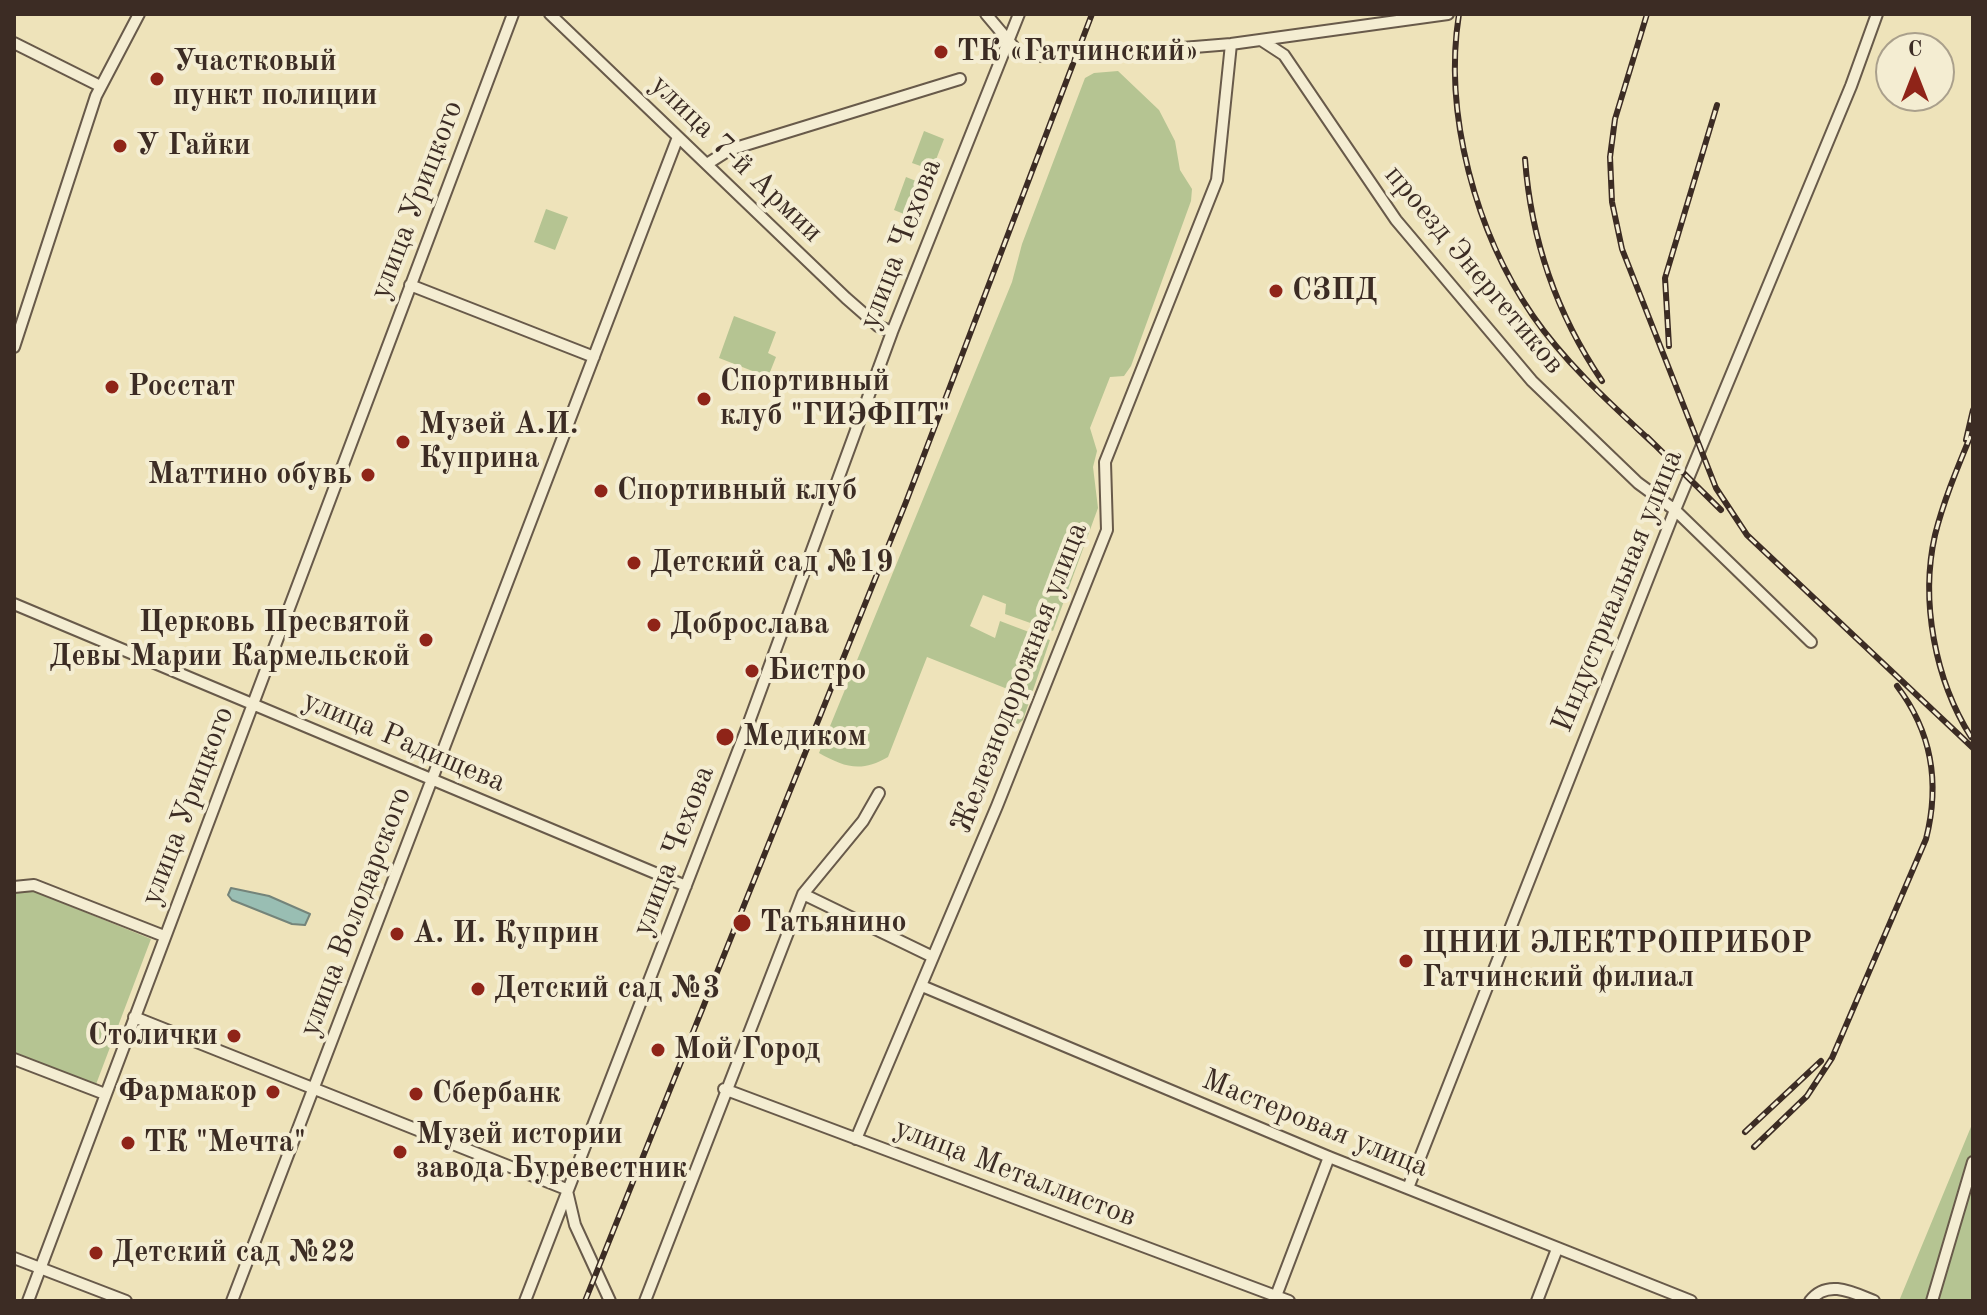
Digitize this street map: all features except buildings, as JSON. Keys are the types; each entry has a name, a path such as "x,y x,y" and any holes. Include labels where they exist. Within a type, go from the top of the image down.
{"street":[{"path":"14,347 100,86 139,14"},
{"name":"улица Урицкого","path":"28,1301 513,14"},
{"name":"улица 7-й Армии","path":"550,14 855,306 878,326 892,332"},
{"path":"986,14 1018,52 1027,55 1109,54 1231,44 1448,14"},
{"name":"улица Чехова","path":"525,1301 686,886 892,332 1019,14"},
{"name":"Индустриальная улица","path":"1408,1188 1675,510 1851,86 1877,14"},
{"name":"проезд Энергетиков","path":"1261,40 1284,55 1396,220 1532,381 1638,483 1675,510 1811,642"},
{"path":"14,43 100,86"},
{"name":"Железнодорожная улица","path":"856,1139 922,986 1107,530 1105,462 1217,180 1231,44"},
{"path":"707,164 729,150 960,79"},
{"name":"улица Володарского","path":"232,1301 678,137"},
{"path":"410,285 594,357"},
{"name":"улица Радищева","path":"14,604 686,886"},
{"path":"645,1301 724,1089 803,894 842,848 879,793"},
{"path":"14,887 34,885 164,936"},
{"path":"803,894 864,927 933,957"},
{"name":"Мастеровая улица","path":"922,986 1329,1157 1691,1301"},
{"path":"134,1017 566,1189 575,1225 610,1301"},
{"path":"14,1059 105,1094"},
{"name":"улица Металлистов","path":"724,1089 1289,1301"},
{"path":"1276,1296 1329,1157"},
{"path":"1932,1301 1973,1162"},
{"path":"555,1220 565,1218 575,1225"},
{"path":"1537,1301 1557,1249"},
{"path":"14,1258 126,1301"},
{"path":"1810,1301 1822,1290 1829,1289 1847,1290 1874,1301"}],"green space":[{"path":"1118,71 1159,110 1175,141 1180,170 1192,189 1191,201 1131,366 1124,376 1110,377 1090,428 1097,451 1093,467 1098,508 1053,631 1005,614 1006,604 983,595 970,626 995,638 1000,621 1050,640 1023,720 1017,725 1004,721 1015,692 927,657 888,757 861,766 837,762 819,753 1012,282 1022,244 1085,78 1094,73"},
{"path":"924,131 944,139 932,170 912,163"},
{"path":"906,177 926,185 914,218 894,210"},
{"path":"546,209 568,217 555,250 534,242"},
{"path":"734,316 776,332 768,353 776,357 768,377 719,358"},
{"path":"28,889 151,939 95,1087 14,1054 14,892"},
{"path":"1973,1122 1973,1301 1899,1301"}],"water":[{"path":"231,888 269,896 310,914 305,925 292,924 232,900 228,895"}],"railway":[{"path":"585,1301 906,502 1092,14"},
{"path":"1459,14 1455,52 1460,132 1480,210 1495,248 1546,334 1591,384 1655,445"},
{"path":"1647,14 1615,119 1610,157 1612,202 1622,249 1716,488 1747,535 1973,748"},
{"path":"1669,346 1665,278 1717,105"},
{"path":"1525,159 1533,218 1548,275 1571,329 1602,381"},
{"path":"1966,440 1973,410"},
{"path":"1971,737 1948,691 1940,665 1930,613 1929,586 1935,535 1973,430"},
{"path":"1647,437 1721,510"},
{"path":"1754,1147 1807,1096 1832,1058 1926,839 1932,798 1930,759 1918,722 1897,686"},
{"path":"1745,1132 1821,1061"}],"place":[{"name":"ТК «Гатчинский»","path":"941,52"},
{"name":"Участковый пункт полиции","path":"157,79"},
{"name":"У Гайки","path":"120,146"},
{"name":"СЗПД","path":"1276,291"},
{"name":"Росстат","path":"112,387"},
{"name":"Спортивный клуб \"ГИЭФПТ\"","path":"704,399"},
{"name":"Музей А.И. Куприна","path":"403,442"},
{"name":"Маттино обувь","path":"368,475"},
{"name":"Спортивный клуб","path":"601,491"},
{"name":"Детский сад №19","path":"634,563"},
{"name":"Доброслава","path":"654,625"},
{"name":"Церковь Пресвятой Девы Марии Кармельской","path":"426,640"},
{"name":"Бистро","path":"752,671"},
{"name":"Медиком","path":"725,737"},
{"name":"Татьянино","path":"742,923"},
{"name":"А. И. Куприн","path":"397,934"},
{"name":"ЦНИИ ЭЛЕКТРОПРИБОР Гатчинский филиал","path":"1406,961"},
{"name":"Детский сад №3","path":"478,989"},
{"name":"Столички","path":"234,1036"},
{"name":"Мой Город","path":"658,1050"},
{"name":"Фармакор","path":"273,1092"},
{"name":"Сбербанк","path":"416,1094"},
{"name":"ТК \"Мечта\"","path":"128,1143"},
{"name":"Музей истории завода Буревестник","path":"400,1152"},
{"name":"Детский сад №22","path":"96,1253"}]}
